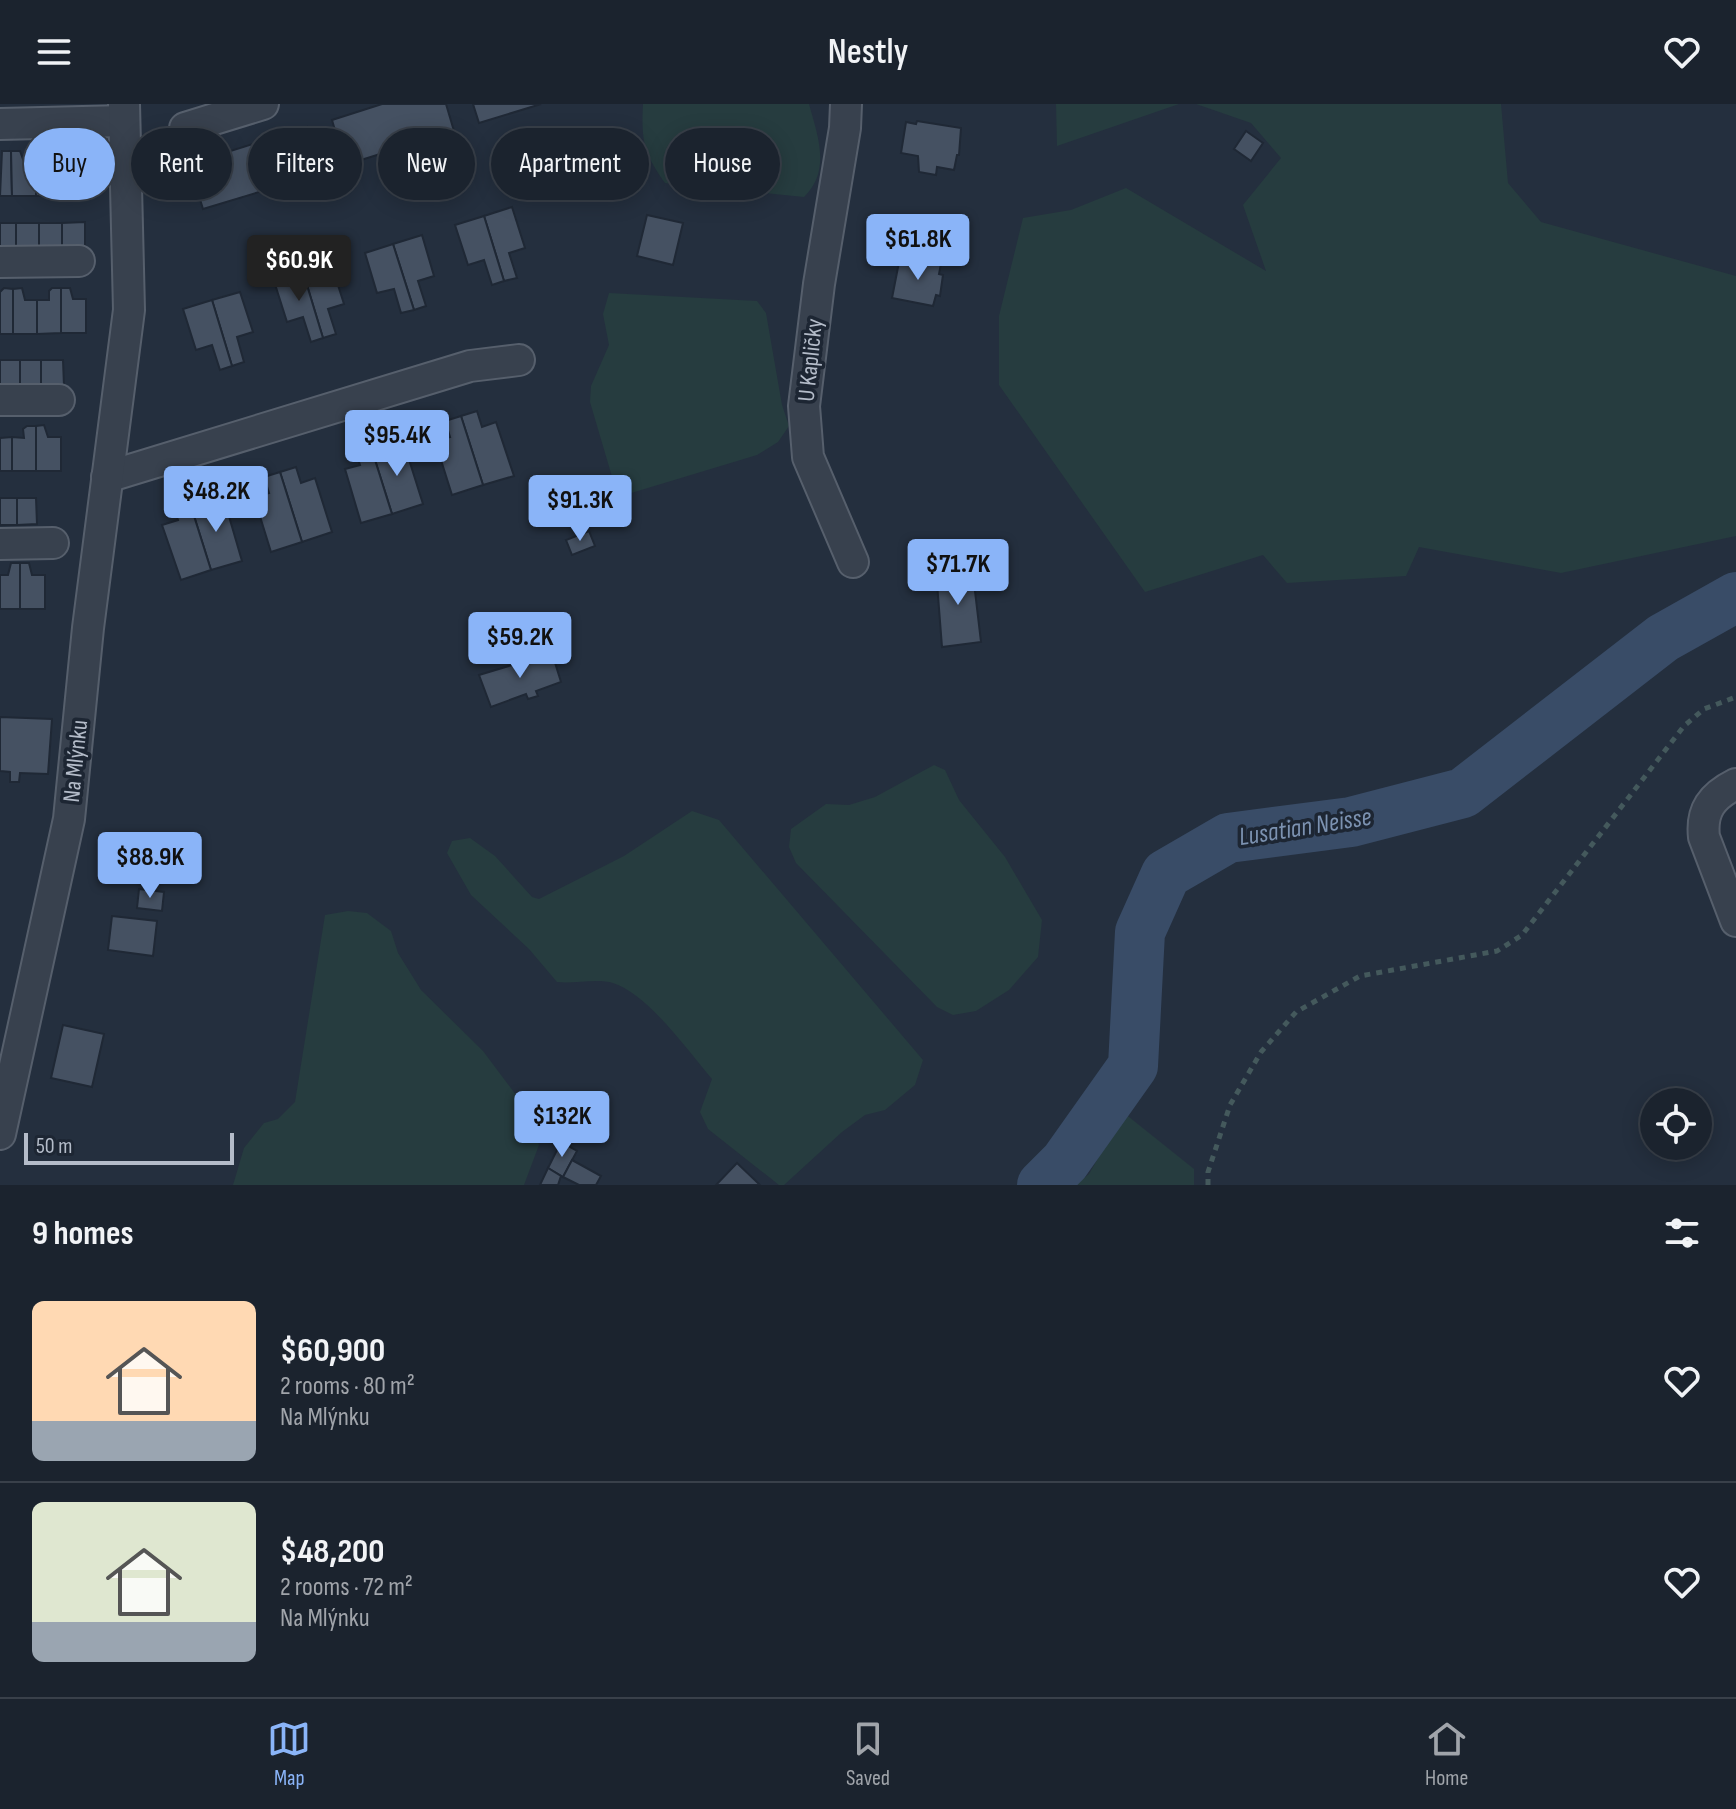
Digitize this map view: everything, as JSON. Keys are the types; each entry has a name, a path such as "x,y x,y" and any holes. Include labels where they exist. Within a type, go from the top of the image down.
{"street":[{"path":"185,128 263,104"},
{"name":"U Kapličky","path":"846,104 845,128 814,315 804,406 808,457 853,562"},
{"name":"Na Mlýnku","path":"0,124 124,112 129,310 69,819 0,1134"},
{"path":"0,262 79,261"},
{"path":"107,477 470,366 519,360"},
{"path":"0,400 59,400"},
{"path":"0,544 53,543"},
{"path":"1736,784 1709,803 1703,823 1704,837 1736,921"}],"path":[{"path":"1208,1185 1208,1172 1230,1105 1261,1052 1296,1012 1360,976 1497,951 1522,935 1684,726 1704,709 1736,697"}],"green space":[{"path":"643,104 809,104 820,152 818,175 804,197 780,195 780,128 665,128 665,183 649,156 649,128 643,128"},
{"path":"1056,104 1179,104 1057,146"},
{"path":"1196,104 1501,104 1508,183 1541,222 1736,276 1736,536 1561,573 1419,547 1406,576 1287,583 1263,555 1145,592 999,385 999,316 1023,218 1071,210 1126,188 1266,271 1243,205 1281,158 1251,123"},
{"path":"609,293 757,301 766,313 782,405 789,426 778,442 757,455 618,497 590,402 591,386 609,345 603,314"},
{"path":"934,765 945,770 959,800 1005,857 1042,920 1038,957 1009,990 976,1011 953,1015 937,1007 796,863 789,847 791,829 826,804 849,805 875,797"},
{"path":"692,811 719,820 923,1060 915,1085 885,1110 865,1115 842,1132 784,1185 779,1185 708,1129 700,1112 712,1079 653,1011 626,989 613,983 557,982 529,949 471,895 447,853 452,841 470,838 495,856 532,897 539,899 624,856"},
{"path":"348,911 367,913 391,931 398,953 421,990 483,1051 528,1111 539,1145 524,1185 233,1185 244,1148 264,1123 278,1119 295,1102 325,915"},
{"path":"1124,1113 1194,1169 1194,1185 1076,1185 1089,1174"}],"building":[{"path":"382,104 446,104 453,128 378,128 378,155 362,160 362,128 334,128 332,120"},
{"path":"473,104 541,104 479,123"},
{"path":"917,121 961,128 959,155 954,170 937,167 936,175 919,172 918,156 901,153 906,122 916,124"},
{"path":"1246,131 1263,143 1251,161 1234,149"},
{"path":"248,146 248,195 203,209 200,200 232,200 232,151"},
{"path":"2,151 11,151 12,196 0,196"},
{"path":"11,151 20,151 24,162 24,196 12,196"},
{"path":"512,207 525,248 509,253 517,278 504,281 484,216"},
{"path":"647,215 683,223 673,265 637,256"},
{"path":"484,216 504,281 492,285 484,260 468,265 455,225"},
{"path":"85,222 85,249 62,249 62,223"},
{"path":"0,223 16,223 16,249 0,249"},
{"path":"16,223 39,223 39,249 16,249"},
{"path":"39,223 62,223 62,249 39,249"},
{"path":"422,235 434,276 418,281 426,306 414,310 393,244"},
{"path":"393,244 414,310 401,313 394,289 377,293 365,253"},
{"path":"900,257 941,264 940,296 936,295 933,306 892,298"},
{"path":"331,263 344,304 328,309 336,334 323,338 303,272"},
{"path":"303,272 323,338 311,342 303,317 287,322 274,281"},
{"path":"4,288 13,289 13,334 0,334 0,292"},
{"path":"22,288 25,300 37,300 37,334 13,334 13,289"},
{"path":"52,288 61,288 61,333 37,334 37,300 49,300"},
{"path":"61,288 70,288 73,299 86,299 86,333 61,333"},
{"path":"240,292 253,332 237,337 244,362 232,366 212,300"},
{"path":"212,300 232,366 220,370 212,345 196,350 183,309"},
{"path":"0,360 20,360 20,387 0,387"},
{"path":"20,360 41,360 41,387 20,387"},
{"path":"41,360 63,360 64,386 41,387"},
{"path":"477,411 482,427 496,422 514,476 483,485 461,416"},
{"path":"461,416 483,485 452,495 435,441 450,437 445,421"},
{"path":"44,425 48,437 61,437 61,471 36,471 36,426"},
{"path":"36,426 36,471 12,471 12,437 24,438 23,429"},
{"path":"12,437 12,471 0,471 0,438"},
{"path":"386,439 391,455 406,450 423,504 392,514 370,444"},
{"path":"370,444 392,514 361,523 345,469 360,465 355,449"},
{"path":"296,467 301,483 315,478 332,532 302,542 280,472"},
{"path":"280,472 302,542 271,552 254,497 269,493 264,477"},
{"path":"205,495 210,510 226,506 242,561 211,570 189,500"},
{"path":"0,498 17,498 17,525 0,525"},
{"path":"17,498 36,498 37,524 17,525"},
{"path":"189,500 211,570 181,580 162,525 178,520 173,506"},
{"path":"589,531 595,546 572,555 566,540"},
{"path":"11,563 20,563 20,609 0,609 0,575 8,575"},
{"path":"20,563 29,563 32,575 45,575 45,609 20,609"},
{"path":"972,566 981,642 942,647 936,570"},
{"path":"552,653 561,682 536,691 538,696 528,699 526,694 491,707 479,675"},
{"path":"0,717 52,719 48,774 20,773 19,782 10,782 10,772 0,771"},
{"path":"139,889 164,892 162,911 137,908"},
{"path":"112,916 157,921 153,956 108,950"},
{"path":"63,1025 104,1034 92,1087 51,1078"},
{"path":"604,1112 608,1125 581,1134 577,1121"},
{"path":"561,1142 577,1151 563,1177 548,1168"},
{"path":"572,1160 601,1176 596,1185 579,1185 563,1177"},
{"path":"737,1163 760,1185 716,1185"},
{"path":"548,1168 561,1176 558,1185 540,1185"}],"waterway":[{"name":"Lusatian Neisse","path":"1042,1185 1065,1162 1133,1066 1140,932 1166,874 1228,838 1351,822 1463,793 1663,638 1736,597"}]}
